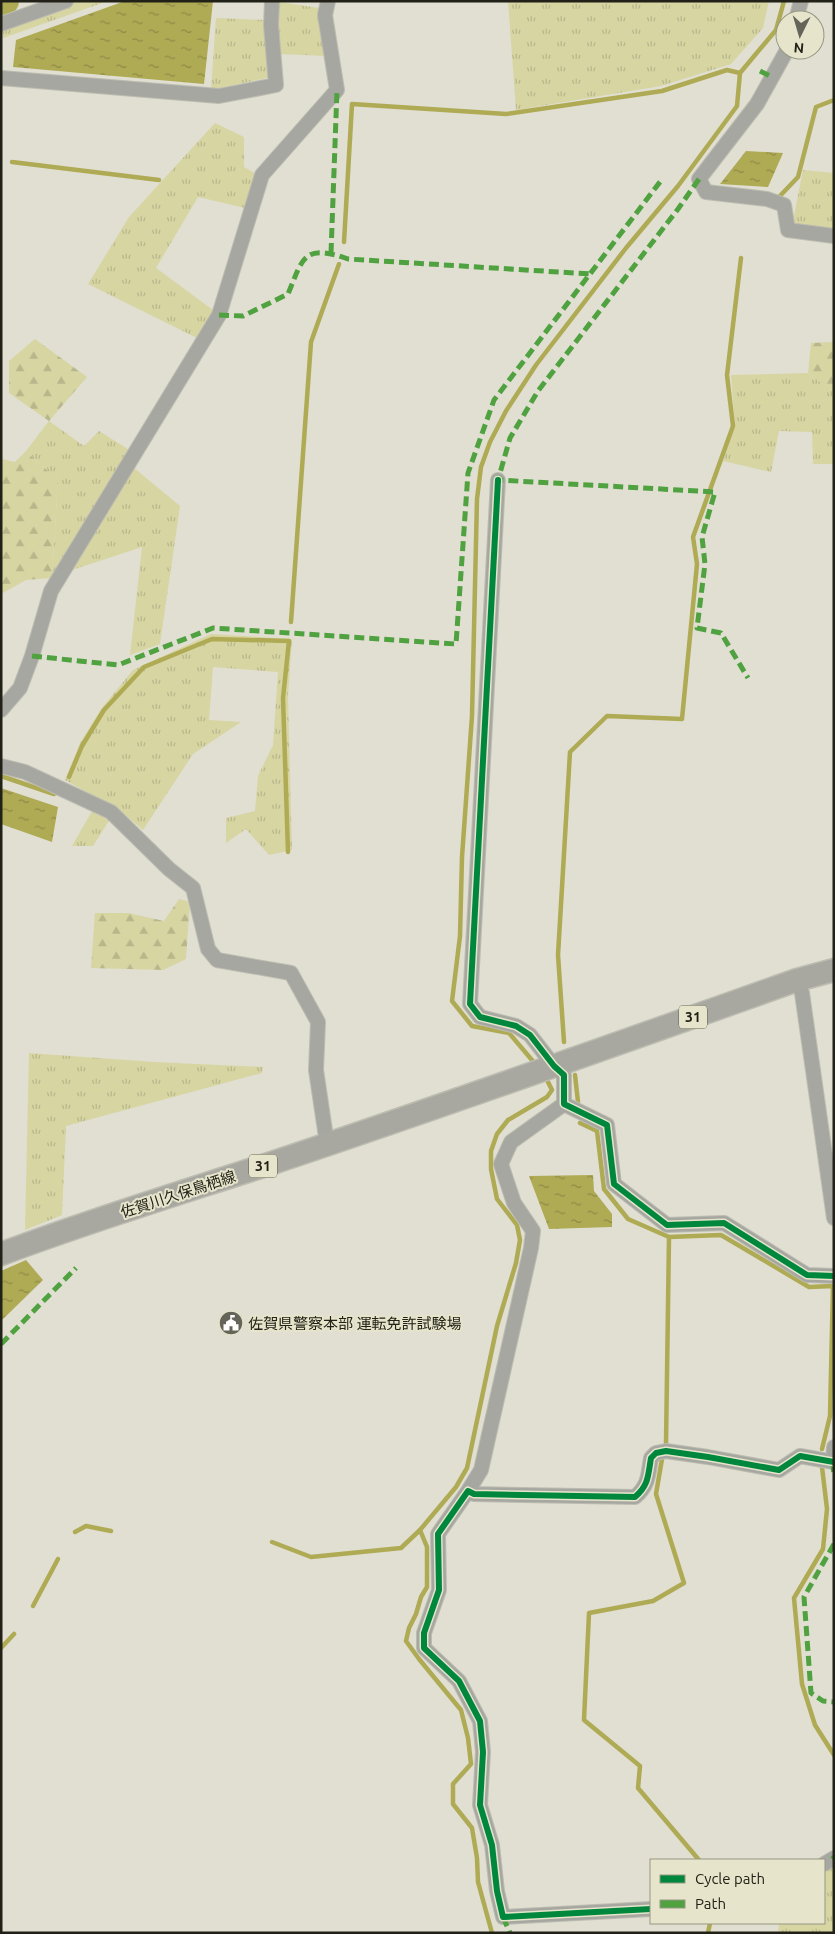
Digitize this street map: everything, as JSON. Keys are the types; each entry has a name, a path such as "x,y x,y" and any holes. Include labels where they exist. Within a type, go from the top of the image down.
{"main road":[{"name":"31","path":"554,1066 797,980 834,970"},
{"name":"佐賀川久保鳥栖線","path":"1,1254 61,1232 554,1066"}],"street":[{"path":"1,24 66,1"},
{"path":"1,78 219,96 276,85 270,25 272,1"},
{"path":"1,710 20,688 32,656 51,591 219,315 262,175 337,90 324,14 328,1"},
{"path":"781,60 757,104 699,179 706,192 767,199 784,205 788,230 834,236"},
{"path":"498,480 470,1004 480,1017 516,1026 530,1035 554,1066 564,1075 564,1104"},
{"path":"1,766 26,772 111,812 169,870 192,888 208,949 217,960 291,973 318,1022 316,1070 327,1144"},
{"path":"797,980 802,993 834,1218"},
{"path":"564,1104 607,1125 614,1184 666,1225 724,1223 807,1275 834,1276"},
{"path":"564,1104 511,1142 501,1164 514,1203 533,1231 531,1248 481,1470 438,1534 439,1590 424,1633 424,1648 459,1681 480,1721 483,1752 480,1805 492,1845 497,1891 503,1918 650,1909"},
{"path":"468,1491 474,1494 635,1497 644,1489 647,1482 651,1458 656,1454 666,1451 708,1456 779,1470 800,1456 833,1462 834,1447"}],"green space":[{"path":"78,1 108,1 3,38 2,28"},
{"path":"508,1 769,1 763,28 731,64 661,86 516,110"},
{"path":"278,2 319,8 328,56 279,54"},
{"path":"216,18 265,20 271,77 211,90"},
{"path":"215,123 244,137 244,167 256,174 245,208 198,197 156,268 213,310 197,338 88,284 129,217"},
{"path":"803,170 834,173 834,231 792,226"},
{"path":"35,339 87,377 49,421 9,393 9,361"},
{"path":"834,342 834,392 808,373 811,343"},
{"path":"808,373 834,392 834,464 813,464 812,432 779,431 771,472 723,461 735,426 731,375"},
{"path":"49,421 84,446 99,431 131,451 134,468 180,506 160,644 130,655 142,547 52,578 58,480 26,451"},
{"path":"26,451 58,480 52,578 26,580 1,594 2,459 15,462"},
{"path":"211,634 292,639 288,696 292,850 269,855 246,829 226,843 226,818 255,811 258,776 273,745 278,672 213,667 209,720 241,722 193,754 143,830 117,808 93,846 72,846 99,799 65,780 80,743 101,709 133,670"},
{"path":"179,899 190,902 186,959 163,970 91,968 95,913 128,913 164,921"},
{"path":"29,1053 154,1062 263,1067 262,1073 66,1126 62,1215 25,1230"},
{"path":"834,1866 834,1933 778,1933 779,1924 825,1924 825,1872"}],"water":[{"path":"125,1 213,1 204,84 13,67 16,40"},
{"path":"746,151 783,153 768,187 720,184"},
{"path":"1,788 58,807 52,842 1,824"},
{"path":"593,1175 594,1191 612,1214 612,1227 549,1229 529,1176"},
{"path":"26,1260 43,1280 1,1321 1,1271"}],"waterway":[{"path":"1,2 5,1"},
{"path":"537,1066 509,1033 472,1026 452,1001 460,936 462,857 472,716 477,499 481,467 490,442 506,411 536,365 626,248 678,186 737,106 740,73 776,30 784,1"},
{"path":"344,242 352,104 506,114 662,91 727,70 740,73"},
{"path":"779,197 798,177 816,107 834,100"},
{"path":"12,162 159,180"},
{"path":"564,1042 558,955 570,752 607,716 682,719 697,564 693,537 733,426 727,375 741,258"},
{"path":"291,622 311,342 339,264"},
{"path":"69,777 82,746 104,710 144,667 212,639 289,641 283,698 288,852"},
{"path":"1,776 54,794"},
{"path":"575,1075 578,1102"},
{"path":"272,1542 311,1557 401,1548 420,1530 456,1487 467,1468 497,1326 516,1263 520,1240 517,1225 497,1199 491,1169 491,1151 497,1134 508,1120 547,1097 552,1090 545,1076"},
{"path":"580,1123 597,1131 604,1189 628,1219 669,1237 666,1444"},
{"path":"669,1237 721,1235 809,1287 833,1286 830,1416 822,1449"},
{"path":"662,1459 656,1494 684,1583 653,1601 589,1613 584,1720 640,1766 638,1788 698,1859"},
{"path":"822,1467 827,1509 823,1549 794,1598 802,1684 815,1725 834,1755"},
{"path":"75,1532 86,1526 111,1531"},
{"path":"420,1530 427,1547 427,1587 421,1597 406,1641 461,1710 468,1738 471,1764 453,1784 453,1804 472,1828 477,1858 478,1882 492,1933"},
{"path":"33,1606 58,1559"},
{"path":"1,1648 14,1634"},
{"path":"708,1933 710,1924"}],"marked path":[{"path":"760,71 772,77"},
{"path":"331,253 337,90"},
{"path":"32,656 118,665 213,628 456,644 468,473 494,400 663,178"},
{"path":"699,179 538,391 510,438 498,480 715,492 702,537 705,564 697,628 721,633 748,678"},
{"path":"219,315 243,316 288,294 302,263 307,257 322,253 348,259 591,274"},
{"path":"1,1344 76,1268"},
{"path":"833,1462 834,1477"},
{"path":"834,1544 804,1597 811,1693 823,1701 834,1702"},
{"path":"503,1917 510,1933"}],"cycle path":[{"path":"498,480 470,1004 480,1017 516,1026 530,1035 554,1066 564,1075 564,1104 607,1125 614,1184 667,1225 724,1223 807,1275 834,1276"},
{"path":"650,1909 503,1917 497,1891 492,1845 480,1805 483,1752 480,1721 459,1681 424,1648 424,1633 439,1590 438,1534 468,1491 474,1494 635,1497 640,1493 645,1484 651,1458 656,1453 666,1451 779,1470 800,1456 834,1462"}],"place":[{"name":"佐賀県警察本部 運転免許試験場","path":"231,1323"}]}
